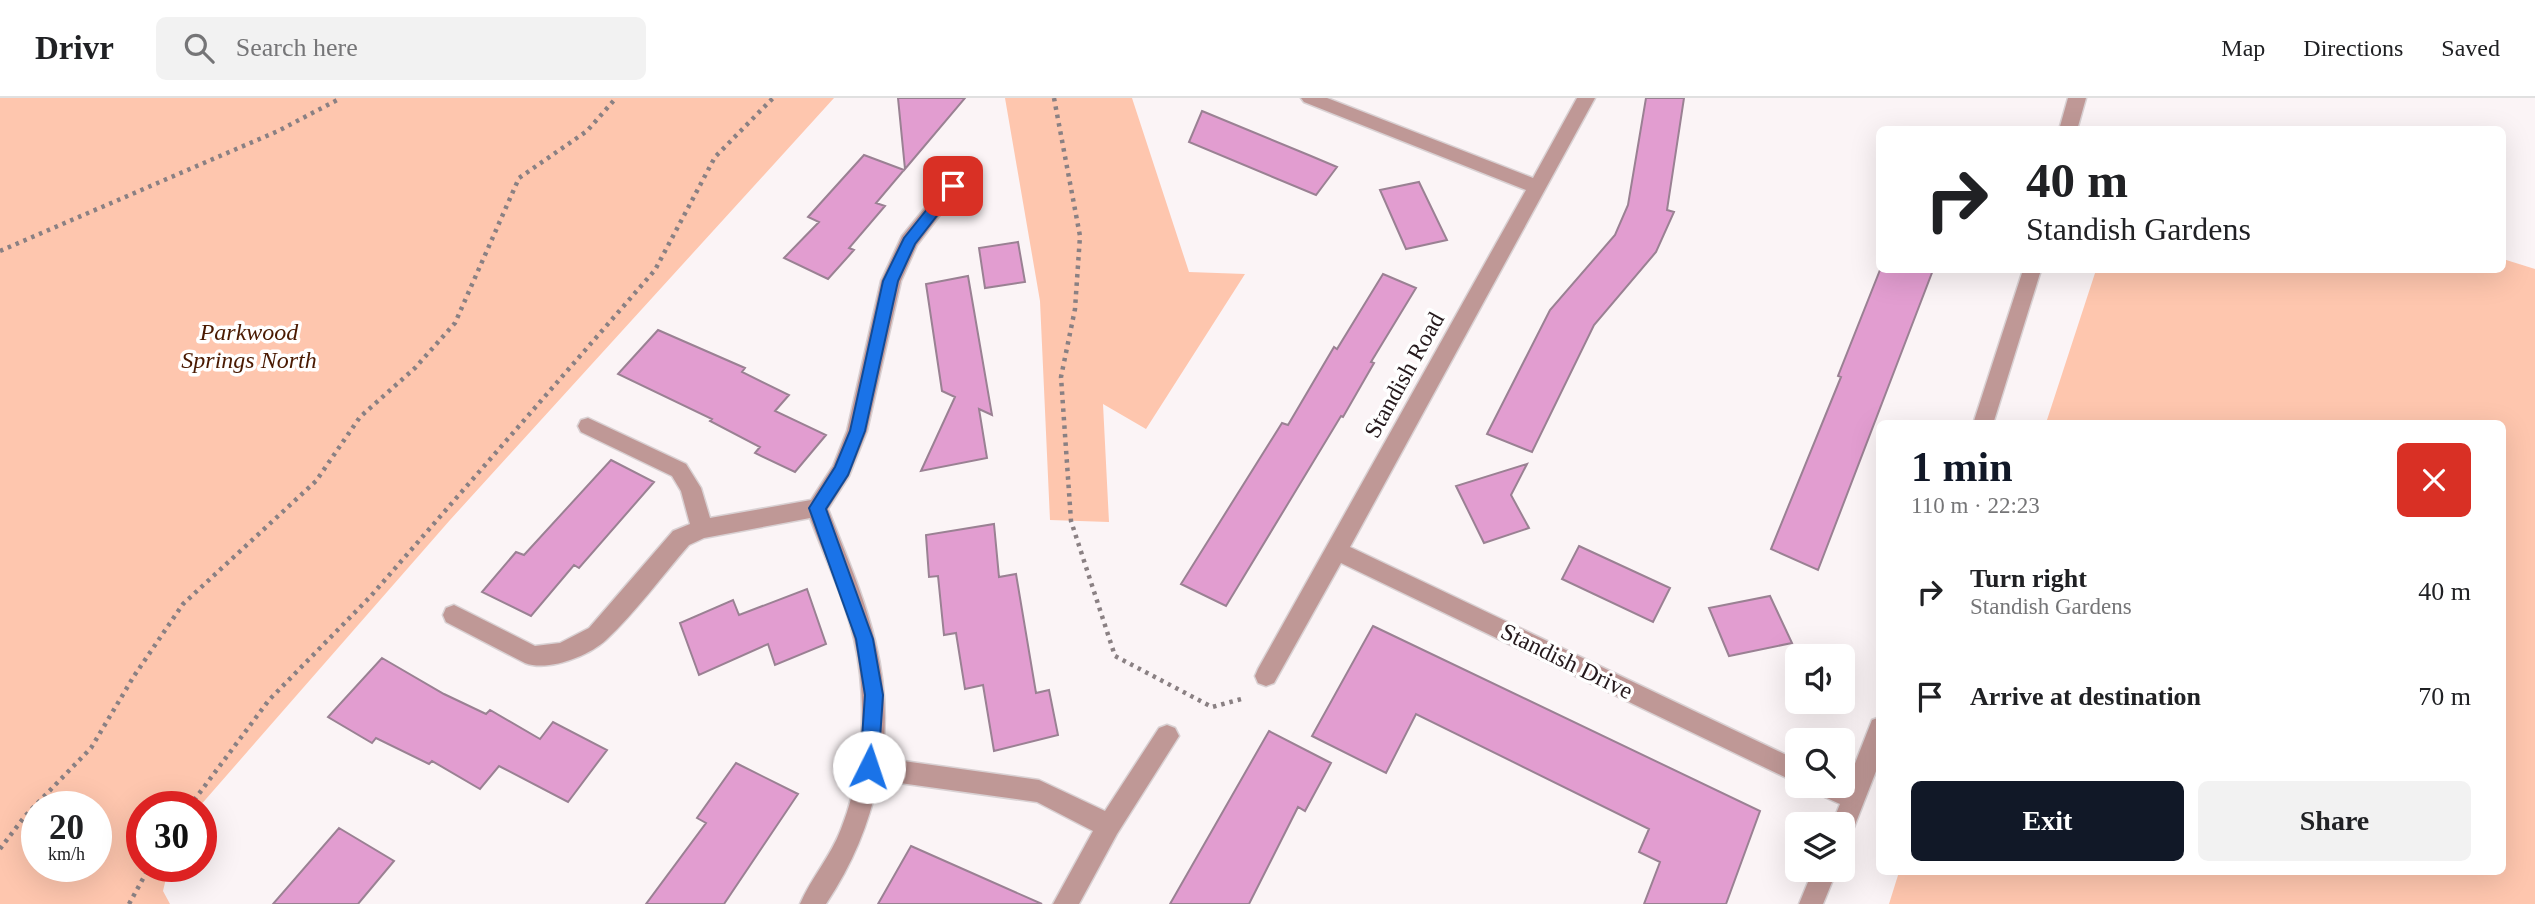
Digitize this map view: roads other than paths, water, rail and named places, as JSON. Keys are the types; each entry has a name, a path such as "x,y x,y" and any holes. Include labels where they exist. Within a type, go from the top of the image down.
{"street":[{"path":"1310,98 1536,187"},
{"name":"Standish Road","path":"1266,676 1338,551 1586,98"},
{"path":"2069,126 2077,98"},
{"path":"454,615 533,656 563,653 597,635 681,538 702,529 817,508 842,470 858,431 891,281 909,242 953,186"},
{"path":"1984,420 2031,273"},
{"path":"588,426 679,470 691,488 702,529"},
{"path":"812,904 830,877 857,821 869,767 874,695 865,639 817,508"},
{"name":"Standish Drive","path":"1338,551 1785,766"},
{"path":"1065,904 1109,825 1167,736"},
{"path":"1849,812 1876,738"},
{"path":"869,767 1038,792 1109,825"},
{"path":"1811,904 1820,882"}],"park label":[{"name":"Parkwood Springs North","path":"249,346"}]}
